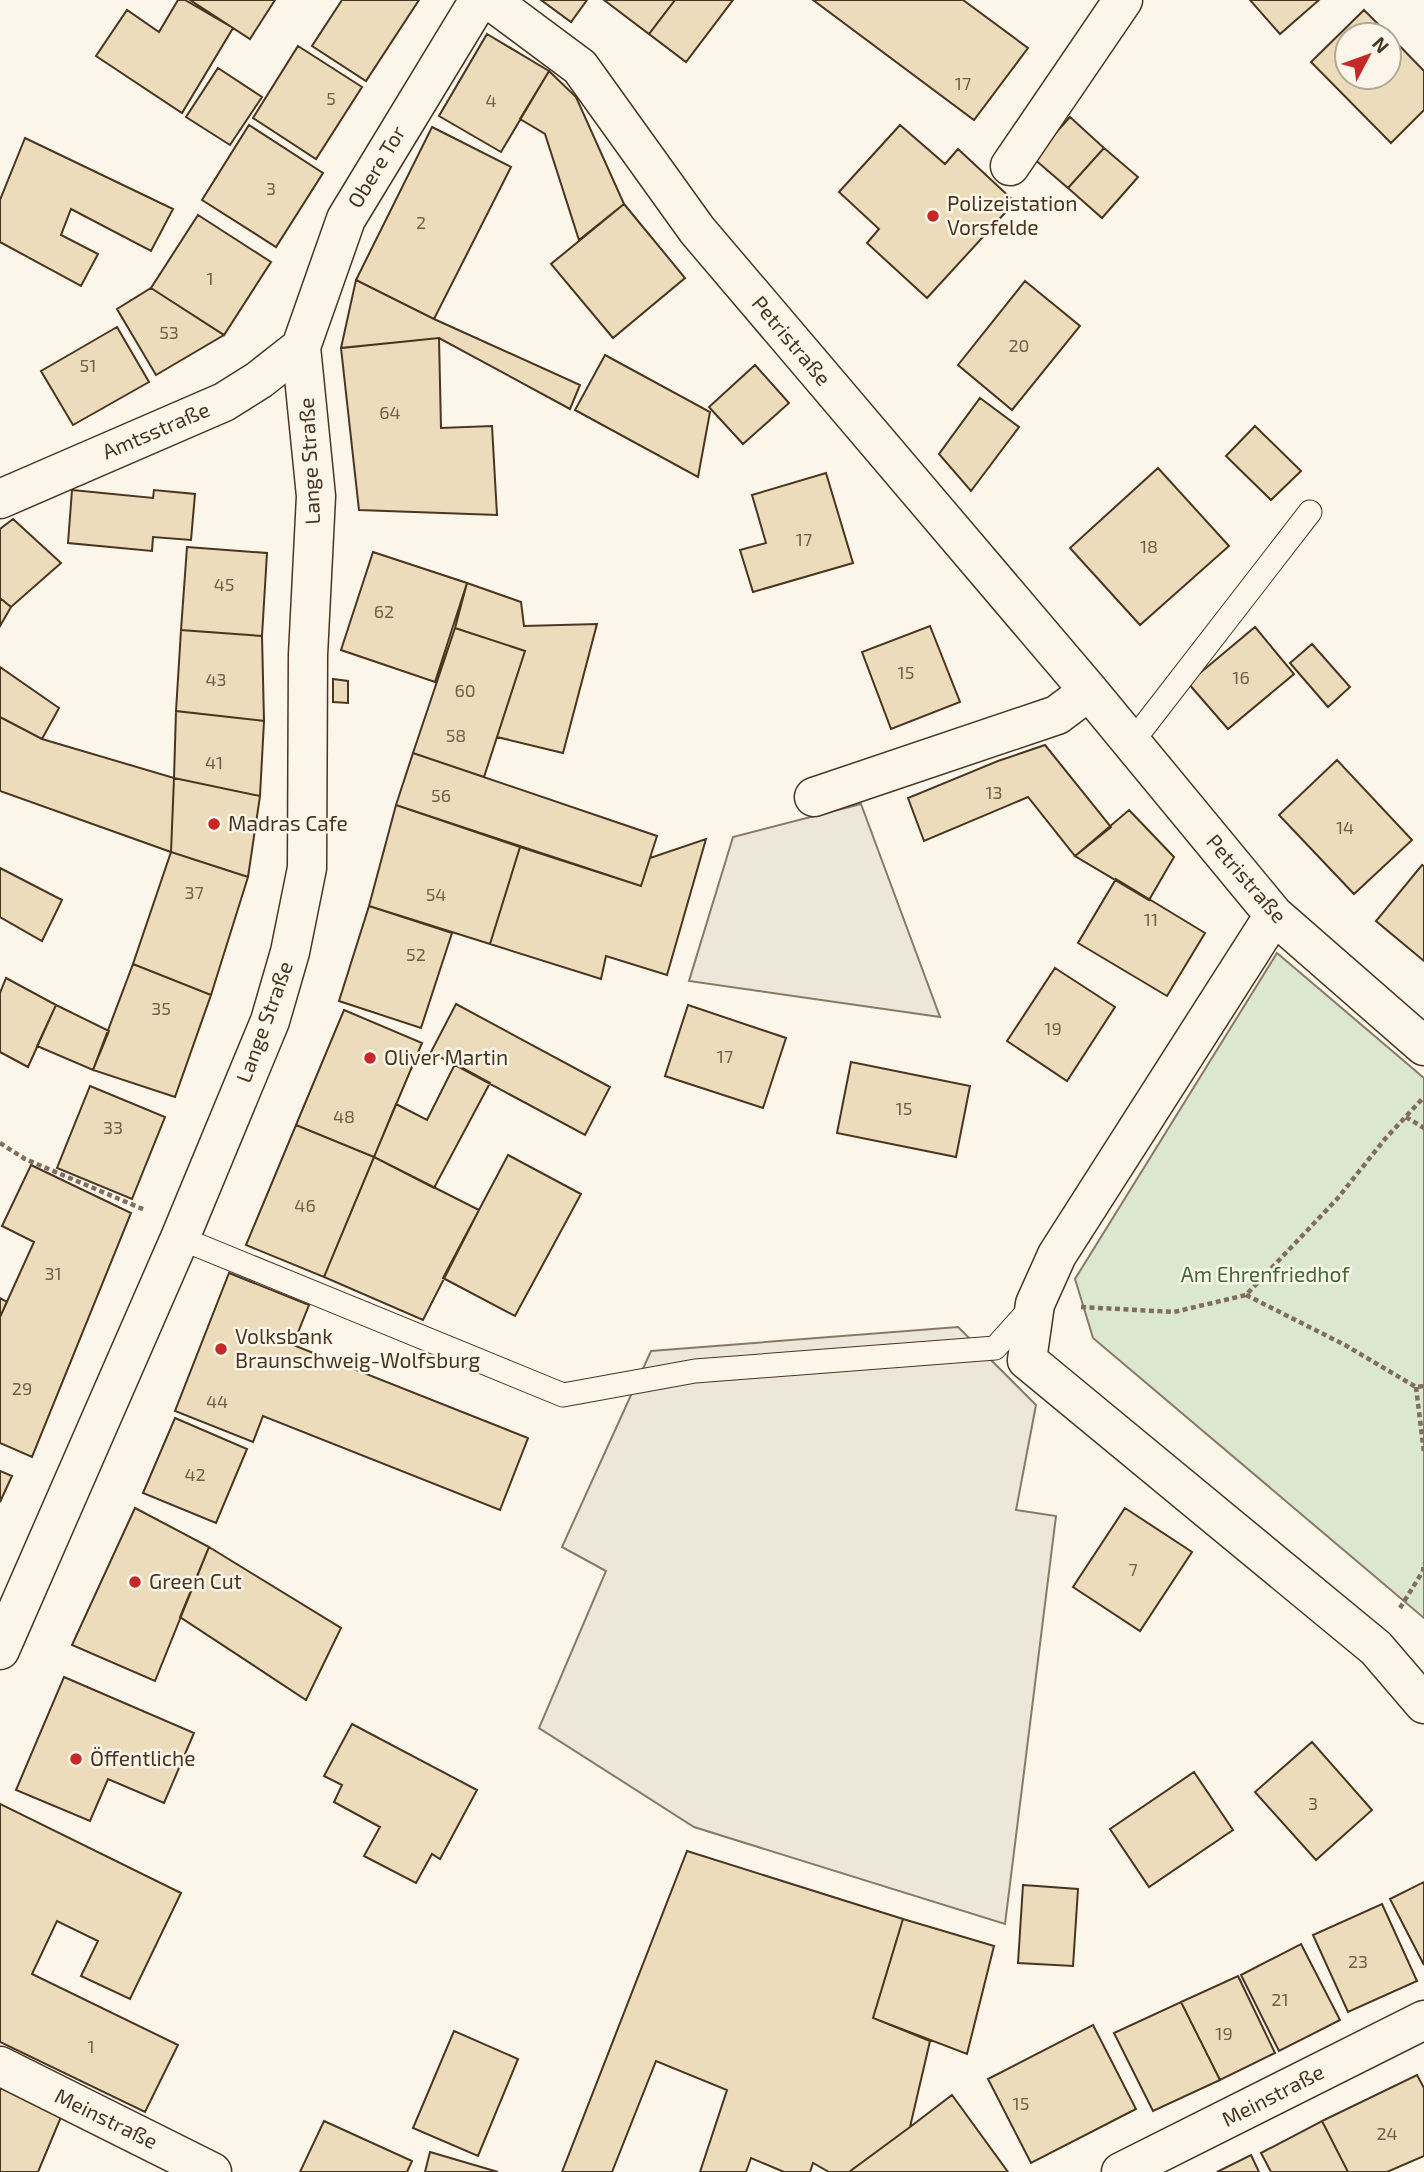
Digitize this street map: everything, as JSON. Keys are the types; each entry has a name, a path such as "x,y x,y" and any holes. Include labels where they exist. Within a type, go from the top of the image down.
{"street":[{"name":"Obere Tor","path":"301,347 346,219 479,0"},
{"name":"Petristraße","path":"490,0 580,66 697,230 1132,742 1274,915 1424,1046"},
{"path":"1010,166 1123,0"},
{"name":"Amtsstraße","path":"0,499 224,402 259,380 301,347"},
{"name":"Lange Straße","path":"0,1650 182,1233 270,1021 290,952 307,869 308,655 316,496 301,347"},
{"path":"814,797 1058,715 1089,691"},
{"path":"1274,915 1057,1255 1035,1304 1027,1360 1376,1648 1424,1704"},
{"name":"Meinstraße","path":"1121,2172 1424,2020"},
{"name":"Meinstraße","path":"0,2066 212,2172"}],"lane":[{"path":"1132,742 1310,512"},
{"path":"182,1233 563,1395 695,1371 995,1348 1035,1304"}],"path":[{"path":"1035,1304 1174,1312 1246,1294 1337,1199 1385,1139 1424,1097"},
{"path":"1406,1117 1424,1129"},
{"path":"0,1143 25,1158 182,1233"},
{"path":"1246,1294 1345,1345 1416,1387 1424,1386"},
{"path":"1416,1387 1424,1453"},
{"path":"1376,1648 1423,1571 1424,1563"}],"green space":[{"name":"Am Ehrenfriedhof","path":"1277,953 1424,1078 1424,1618 1093,1338 1075,1279"}],"shaded area":[{"path":"861,804 940,1017 689,981 733,837"},
{"path":"958,1327 1036,1405 1016,1510 1056,1516 1005,1924 694,1827 539,1728 606,1571 562,1547 651,1351"}],"building":[{"path":"178,0 185,0 233,28 182,113 96,56 127,10 159,32"},
{"path":"190,0 275,0 250,39"},
{"path":"342,0 419,0 366,81 312,46"},
{"path":"541,0 587,0 571,22"},
{"path":"604,0 675,0 649,34"},
{"path":"675,0 733,0 686,62 649,34"},
{"path":"813,0 963,0 1028,48 974,120"},
{"path":"1250,0 1319,0 1280,34"},
{"path":"1364,10 1375,21 1353,21"},
{"path":"487,34 549,71 501,152 439,116"},
{"path":"1333,40 1333,84 1311,62"},
{"path":"298,46 362,87 316,159 253,118"},
{"path":"1403,49 1424,71 1424,110 1391,143 1340,91 1403,91"},
{"path":"218,68 262,97 230,145 186,117"},
{"path":"549,71 576,97 624,204 579,240 545,134 520,119"},
{"path":"1070,117 1104,148 1068,188 1033,158"},
{"path":"249,125 323,173 276,247 202,200"},
{"name":"Polizeistation Vorsfelde","path":"900,125 945,164 958,149 1015,202 927,298 867,243 879,229 839,192"},
{"path":"432,127 511,167 434,319 356,280"},
{"path":"25,138 173,209 151,251 71,209 61,235 98,254 81,286 0,242 0,200"},
{"path":"1104,148 1138,177 1102,218 1068,188"},
{"path":"624,204 685,278 613,338 551,264"},
{"path":"198,215 271,262 224,335 151,288"},
{"path":"356,280 434,319 580,385 570,409 439,338 341,348"},
{"path":"1025,281 1080,326 1012,410 958,365"},
{"path":"151,288 224,335 156,375 117,309"},
{"path":"117,327 149,382 73,425 41,371"},
{"path":"439,338 441,428 492,426 497,515 359,510 341,348"},
{"path":"605,355 710,412 698,477 575,410"},
{"path":"755,365 789,403 743,444 709,407"},
{"path":"980,398 1019,427 971,491 939,454"},
{"path":"1255,426 1301,471 1271,500 1226,456"},
{"path":"1158,468 1229,546 1140,625 1070,548"},
{"path":"826,473 853,563 753,592 740,550 766,543 752,495"},
{"path":"72,490 153,498 154,490 195,494 191,540 153,537 152,551 68,543"},
{"path":"13,519 61,563 11,607 0,598 0,529"},
{"path":"187,547 267,553 262,636 181,630"},
{"path":"373,552 467,583 435,682 341,650"},
{"path":"467,583 521,602 524,626 597,624 563,753 497,737 525,651 455,628"},
{"path":"0,598 11,607 0,626"},
{"path":"930,626 960,702 891,729 862,652"},
{"path":"1255,627 1294,674 1228,729 1188,683"},
{"path":"455,628 525,651 484,777 413,753"},
{"path":"181,630 262,636 264,721 176,711"},
{"path":"1312,644 1350,687 1328,707 1290,663"},
{"path":"0,667 59,708 42,739 0,717"},
{"path":"333,679 348,681 348,703 333,702"},
{"path":"176,711 264,721 260,796 174,778"},
{"path":"0,717 42,739 174,778 171,852 0,791"},
{"path":"1045,745 1111,827 1075,856 1028,797 924,841 908,798"},
{"path":"413,753 657,836 641,886 396,805"},
{"path":"1337,760 1412,840 1354,894 1279,815"},
{"name":"Madras Cafe","path":"174,778 260,796 248,877 171,852"},
{"path":"396,805 520,847 490,944 369,906"},
{"path":"1129,810 1174,857 1149,900 1075,856"},
{"path":"706,839 667,975 606,956 601,979 490,944 520,847 641,886 650,858"},
{"path":"171,852 248,877 211,995 133,964"},
{"path":"1422,865 1424,866 1424,961 1376,921"},
{"path":"0,868 62,900 42,941 0,917"},
{"path":"1116,879 1205,933 1167,996 1078,943"},
{"path":"369,906 452,933 421,1028 339,1001"},
{"path":"133,964 211,995 175,1097 93,1070"},
{"path":"1055,968 1115,1007 1067,1081 1007,1041"},
{"path":"6,978 56,1005 28,1067 0,1052 0,993"},
{"path":"456,1004 610,1087 585,1135 431,1052"},
{"path":"56,1005 109,1031 93,1070 37,1046"},
{"path":"688,1005 786,1038 763,1108 665,1076"},
{"path":"344,1010 422,1043 374,1157 296,1125"},
{"path":"851,1062 970,1086 956,1157 837,1133"},
{"path":"455,1064 490,1083 434,1188 374,1157 396,1104 427,1120"},
{"path":"90,1086 165,1117 132,1199 57,1168"},
{"path":"296,1125 374,1157 324,1277 246,1245"},
{"path":"508,1155 581,1194 515,1316 443,1278"},
{"path":"374,1157 479,1210 423,1320 324,1277"},
{"path":"31,1165 131,1213 32,1457 0,1443 0,1317 34,1242 2,1226"},
{"path":"229,1273 309,1305 293,1345 528,1438 500,1510 263,1416 253,1442 175,1411"},
{"path":"0,1298 7,1302 0,1317"},
{"path":"175,1418 247,1449 216,1523 143,1493"},
{"path":"0,1471 12,1476 0,1502"},
{"path":"135,1508 209,1547 155,1681 72,1645"},
{"path":"1125,1508 1192,1552 1140,1631 1073,1587"},
{"path":"209,1547 341,1628 306,1700 180,1617"},
{"path":"64,1677 194,1733 164,1803 108,1779 90,1821 16,1790"},
{"path":"352,1724 477,1790 440,1859 432,1854 416,1883 364,1856 380,1827 334,1802 342,1785 324,1776"},
{"path":"1312,1742 1372,1810 1316,1860 1255,1792"},
{"path":"1194,1772 1233,1830 1149,1887 1110,1829"},
{"path":"0,1804 181,1893 130,1999 81,1976 98,1941 57,1921 32,1974 178,2045 145,2112 0,2042"},
{"path":"687,1851 903,1919 873,2018 930,2041 910,2127 849,2172 829,2172 813,2163 810,2172 784,2172 751,2158 746,2172 700,2172 727,2090 656,2061 612,2172 562,2172"},
{"path":"1424,1882 1424,1965 1390,1899"},
{"path":"1023,1885 1078,1889 1073,1966 1018,1963"},
{"path":"1382,1904 1417,1981 1348,2012 1313,1935"},
{"path":"903,1919 994,1946 967,2054 873,2018"},
{"path":"1301,1944 1340,2020 1279,2051 1241,1975"},
{"path":"1238,1976 1275,2053 1220,2080 1181,2002"},
{"path":"1181,2002 1220,2080 1153,2111 1114,2033"},
{"path":"1093,2025 1136,2109 1031,2163 988,2079"},
{"path":"454,2031 518,2059 478,2156 413,2128"},
{"path":"1417,2075 1424,2088 1424,2156 1387,2172 1348,2172 1322,2121"},
{"path":"0,2087 61,2117 38,2172 0,2172"},
{"path":"952,2095 1008,2172 849,2172 910,2127"},
{"path":"324,2121 412,2161 407,2172 300,2172"},
{"path":"1322,2121 1348,2172 1271,2172 1261,2153"},
{"path":"430,2152 498,2172 425,2172"},
{"path":"1251,2155 1259,2172 1217,2172"}],"place":[{"name":"Polizeistation Vorsfelde","path":"933,216"},
{"name":"Madras Cafe","path":"214,824"},
{"name":"Oliver Martin","path":"370,1058"},
{"name":"Volksbank Braunschweig-Wolfsburg","path":"221,1349"},
{"name":"Green Cut","path":"135,1582"},
{"name":"Öffentliche","path":"76,1759"}]}
